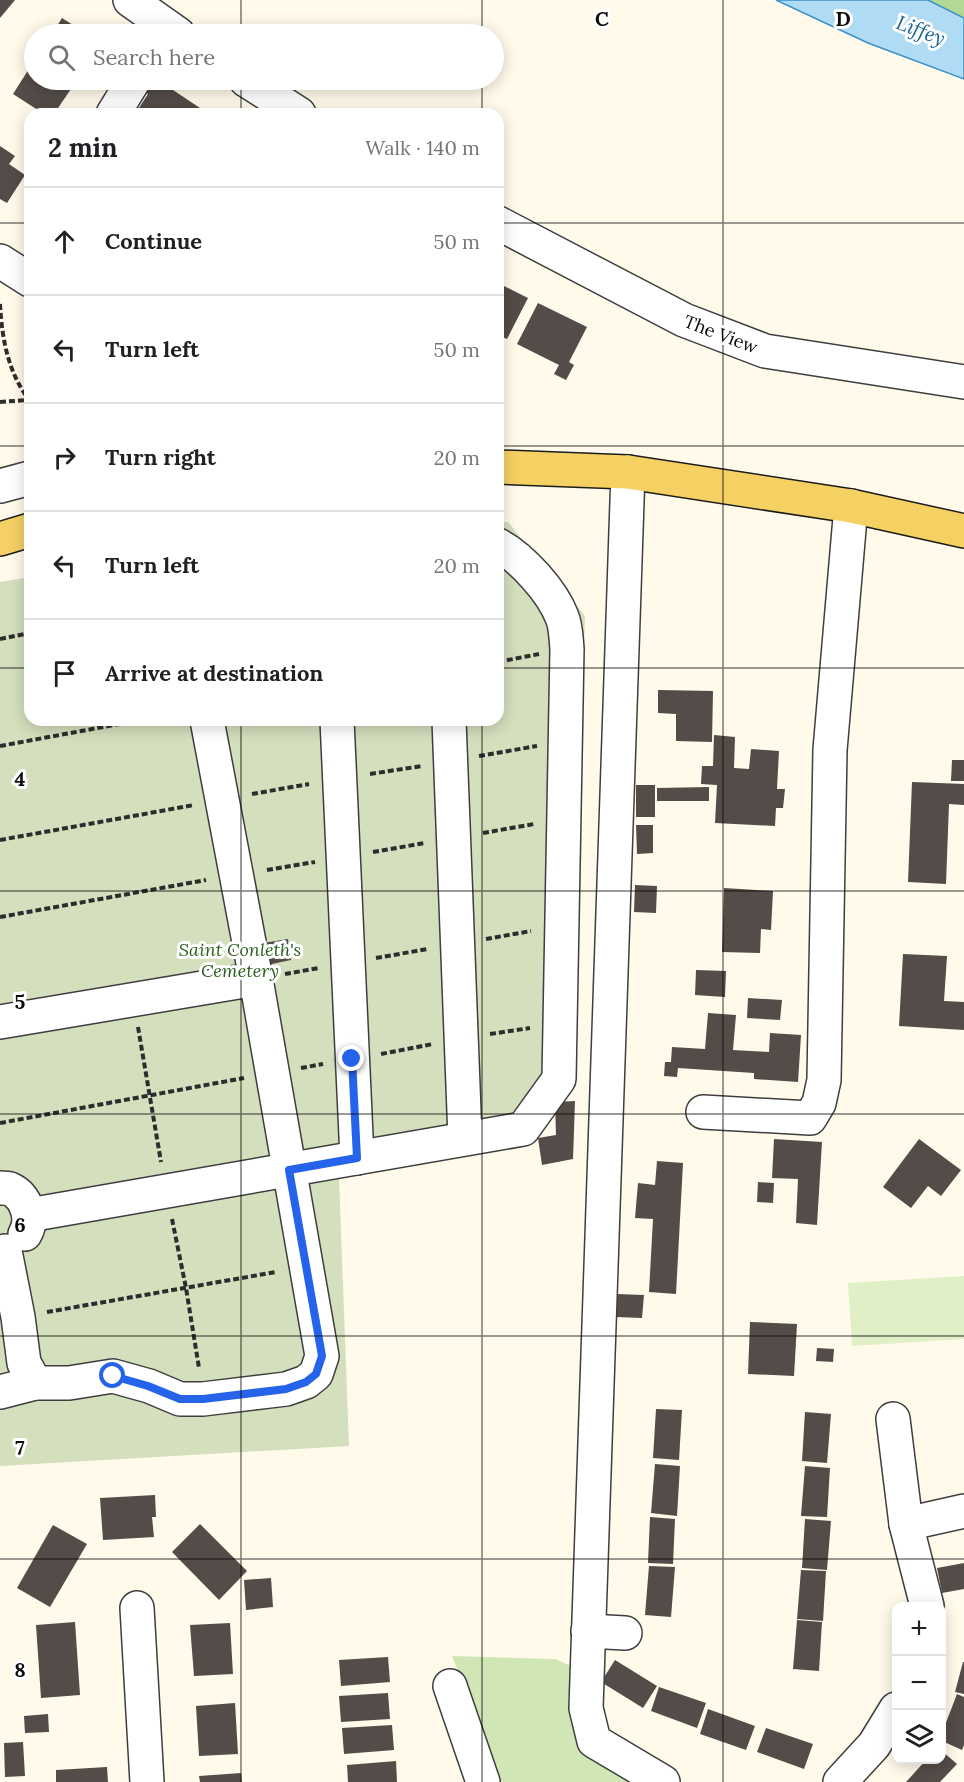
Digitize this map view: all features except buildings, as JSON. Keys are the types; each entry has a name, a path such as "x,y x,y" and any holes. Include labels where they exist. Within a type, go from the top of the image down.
{"main road":[{"path":"504,467 628,472 851,506 964,531"},
{"path":"0,539 24,532"}],"street":[{"path":"130,0 159,24"},
{"path":"117,108 128,90"},
{"path":"262,90 290,108"},
{"name":"The View","path":"504,226 684,320 765,351 964,382"},
{"path":"0,261 24,276"},
{"path":"628,472 586,1708 594,1741 663,1782"},
{"path":"0,486 24,480"},
{"path":"703,1112 810,1118 819,1103 824,1080 830,750 851,506"},
{"path":"29,1215 523,1129 560,1079 567,649 563,618 547,589 510,551 504,548"},
{"path":"0,1392 35,1383 69,1383 113,1376 148,1386 180,1399 203,1399 286,1389 306,1382 316,1374 322,1356 256,979 208,726"},
{"path":"337,726 357,1158"},
{"path":"449,726 465,1138"},
{"path":"0,1023 256,979"},
{"path":"0,1188 10,1189 23,1199 29,1215 27,1231 19,1243 2,1251 18,1317 24,1363 35,1383"},
{"path":"893,1419 906,1524 926,1602"},
{"path":"906,1524 964,1511"},
{"path":"137,1608 147,1782"},
{"path":"588,1631 625,1633"},
{"path":"450,1686 483,1782"},
{"path":"840,1782 874,1745 896,1710"}],"path":[{"path":"0,304 1,326 7,355 24,393"},
{"path":"0,402 24,401"},
{"path":"0,639 24,634"},
{"path":"504,661 567,649"},
{"path":"0,746 108,726"},
{"path":"0,840 339,778 565,741"},
{"path":"0,917 563,820"},
{"path":"256,979 562,926"},
{"path":"18,1317 306,1266"}],"green space":[{"path":"928,0 964,0 964,18"},
{"name":"Saint Conleth's Cemetery","path":"504,522 508,522 585,616 570,1083 524,1142 339,1178 349,1446 0,1466 0,582 24,578 24,726 504,726"},
{"path":"964,1276 964,1339 852,1346 848,1283"},
{"path":"452,1656 555,1659 571,1666 568,1701 572,1724 584,1750 602,1765 633,1782 498,1782"}],"water":[{"name":"Liffey","path":"776,0 928,0 964,18 964,79 868,43"}],"route":[{"path":"113,1376 148,1386 180,1399 203,1399 286,1389 306,1382 316,1374 322,1356 289,1170 357,1158 352,1059"}]}
